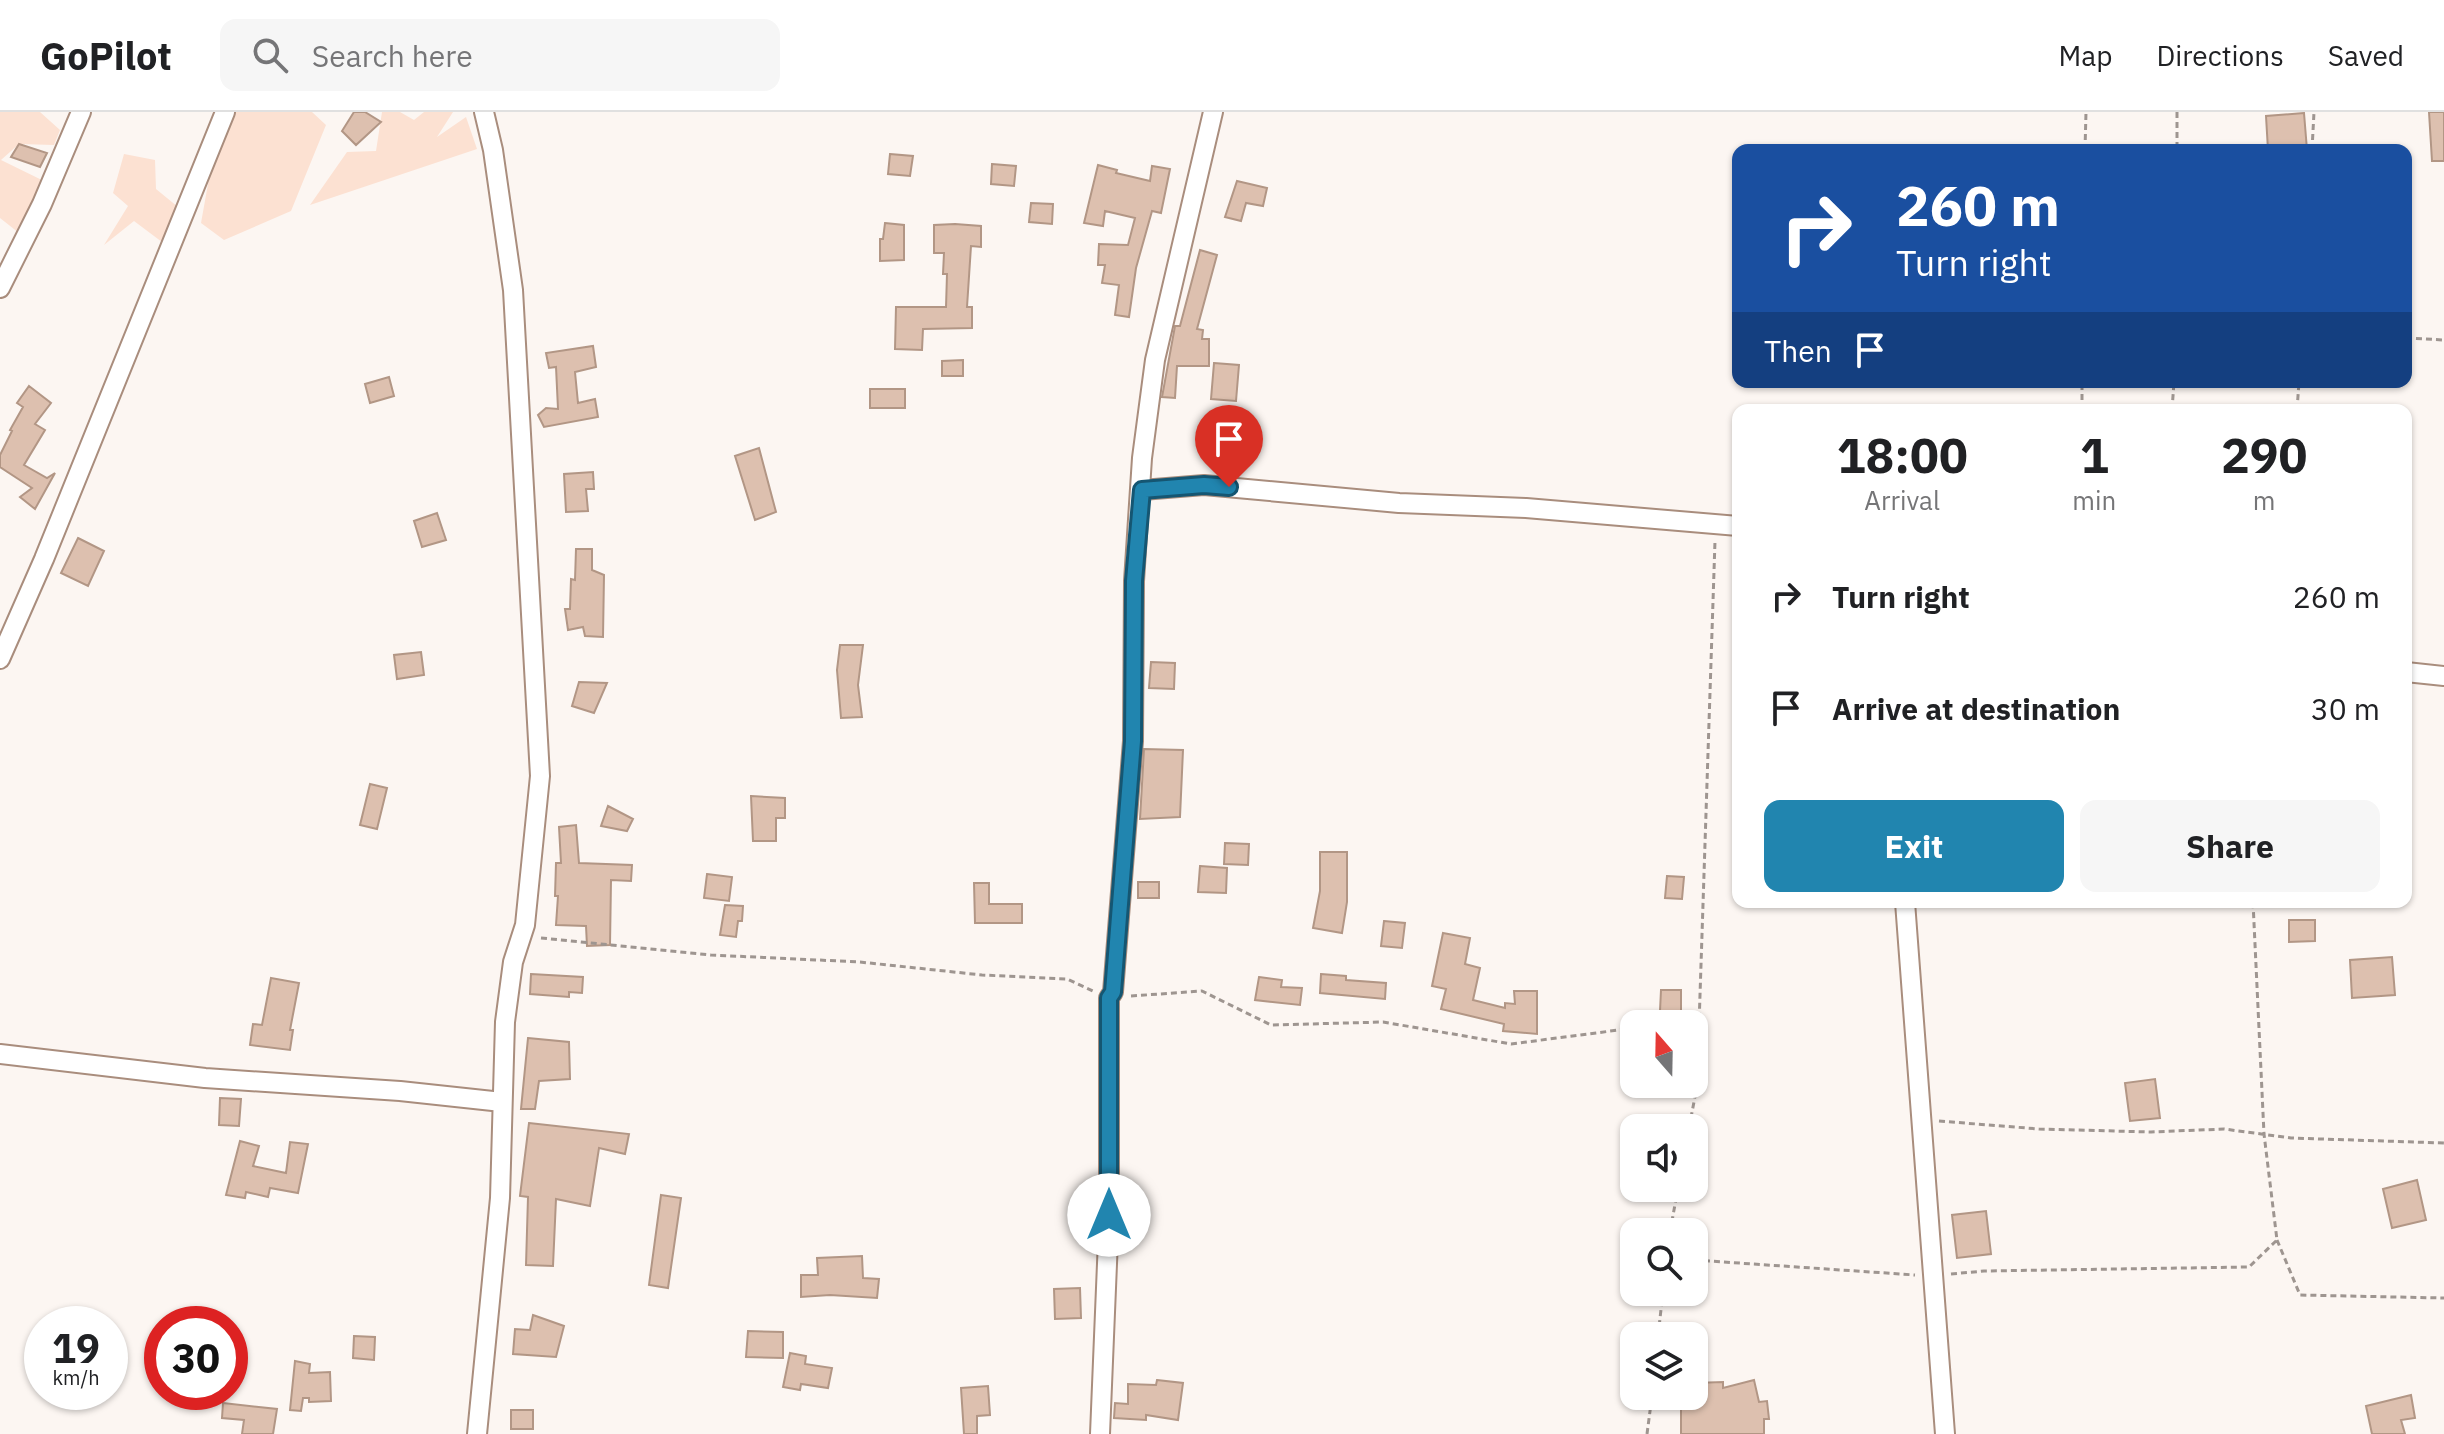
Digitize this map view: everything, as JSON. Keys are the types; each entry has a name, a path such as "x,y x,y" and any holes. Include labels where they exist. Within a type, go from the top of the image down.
{"street":[{"path":"0,288 42,204 81,112"},
{"path":"0,659 44,559 225,112"},
{"path":"477,1434 500,1198 505,1022 513,962 530,884 539,790 538,712 513,290 493,150 484,112"},
{"path":"1100,1434 1109,1215 1109,998 1113,992 1133,741 1134,581 1142,458 1155,360 1213,112"},
{"path":"1142,490 1204,485 1399,503 1526,508 1732,525"},
{"path":"2412,673 2444,676"},
{"path":"1905,908 1945,1434"},
{"path":"0,1054 205,1078 400,1091 502,1102"}],"path":[{"path":"2085,144 2086,112"},
{"path":"2177,112 2177,144"},
{"path":"2312,144 2314,112"},
{"path":"2412,338 2444,340"},
{"path":"1697,1010 1715,524"},
{"path":"2253,908 2264,1134 2277,1240 2300,1295 2444,1298"},
{"path":"521,936 711,955 860,962 982,975 1067,979 1109,998 1202,991 1271,1025 1383,1022 1511,1044 1620,1030"},
{"path":"1923,1120 2039,1129 2151,1132 2224,1129 2264,1134 2444,1143"},
{"path":"1708,1261 1933,1276 1984,1271 2249,1267 2277,1240"},
{"path":"1647,1434 1650,1410"}],"shaded area":[{"path":"0,112 40,112 60,130 54,145 19,144 1,160 50,184 19,233 0,218"},
{"path":"230,112 312,112 326,125 291,211 224,240 201,223 218,128"},
{"path":"382,112 400,112 414,120 424,112 453,112 437,137 466,117 477,149 310,205 347,152 376,151"},
{"path":"124,154 155,160 156,189 178,207 170,248 134,221 104,245 128,206 113,193"}],"building":[{"path":"354,112 365,112 381,122 356,145 342,131"},
{"path":"2429,112 2444,112 2444,161 2432,161"},
{"path":"2304,113 2307,144 2268,144 2266,116"},
{"path":"19,144 47,153 40,167 11,157"},
{"path":"890,154 913,156 910,176 888,174"},
{"path":"992,164 1016,166 1014,186 991,184"},
{"path":"1098,165 1150,181 1152,166 1170,169 1161,213 1152,211 1136,268 1129,317 1115,315 1119,285 1102,283 1105,265 1098,265 1099,244 1128,245 1135,218 1105,211 1103,226 1084,223"},
{"path":"1237,181 1267,188 1263,206 1246,203 1241,221 1225,217"},
{"path":"1031,203 1053,204 1052,224 1029,222"},
{"path":"885,223 904,225 904,260 880,261 880,239 883,239"},
{"path":"934,225 981,226 981,247 971,246 967,307 972,307 972,328 923,329 922,350 895,349 896,307 946,307 944,253 934,253"},
{"path":"1200,250 1217,255 1197,329 1203,330 1202,339 1209,339 1209,366 1177,366 1175,398 1162,397 1175,326 1180,326"},
{"path":"593,346 596,367 575,372 578,403 595,399 598,417 544,427 538,415 546,408 558,409 556,367 549,368 546,353"},
{"path":"963,360 963,376 942,376 942,361"},
{"path":"1214,363 1239,365 1236,401 1211,399"},
{"path":"389,377 394,396 370,403 365,384"},
{"path":"29,386 51,403 35,424 45,430 24,465 47,478 55,473 35,509 20,497 32,488 0,467 0,455 23,407 17,403"},
{"path":"870,389 905,389 905,408 870,408"},
{"path":"759,448 776,512 755,520 735,456"},
{"path":"593,472 594,489 586,489 588,511 566,512 564,474"},
{"path":"437,513 446,540 422,547 414,521"},
{"path":"78,538 104,551 88,586 61,573"},
{"path":"576,549 592,549 592,570 604,575 603,637 585,636 583,627 568,630 565,609 570,609"},
{"path":"840,645 863,645 858,685 862,717 841,718 837,670"},
{"path":"421,652 424,675 397,679 394,655"},
{"path":"1151,662 1175,663 1174,689 1149,688"},
{"path":"579,682 607,683 594,713 572,706"},
{"path":"1144,749 1183,750 1180,817 1140,819"},
{"path":"370,784 387,788 377,829 360,825"},
{"path":"751,796 785,798 785,818 776,818 776,841 753,841"},
{"path":"608,806 633,819 627,831 601,826"},
{"path":"576,825 579,863 632,865 631,881 611,880 610,945 587,946 586,926 556,925 556,863 561,863 559,827"},
{"path":"1225,843 1249,844 1248,865 1224,864"},
{"path":"1320,852 1347,852 1347,902 1342,933 1313,928 1320,891"},
{"path":"1200,866 1227,868 1226,893 1198,892"},
{"path":"707,874 732,877 729,901 704,898"},
{"path":"1667,876 1684,877 1682,899 1665,898"},
{"path":"1138,882 1159,882 1159,898 1138,898"},
{"path":"974,883 989,883 989,904 1022,904 1022,923 975,923"},
{"path":"725,905 743,906 736,937 720,935"},
{"path":"2289,920 2315,920 2315,941 2289,942"},
{"path":"1384,921 1405,923 1402,948 1381,946"},
{"path":"1443,933 1470,938 1465,964 1480,968 1473,1000 1505,1008 1505,1003 1515,1004 1514,991 1537,991 1537,1034 1503,1031 1504,1024 1441,1009 1446,989 1432,986"},
{"path":"2392,957 2395,995 2352,998 2350,960"},
{"path":"531,974 583,977 582,993 569,992 569,997 530,994"},
{"path":"1321,974 1346,976 1346,980 1386,983 1385,999 1320,993"},
{"path":"1259,977 1282,980 1281,987 1302,988 1300,1005 1255,1000"},
{"path":"271,978 299,983 290,1030 293,1030 290,1050 250,1045 253,1024 262,1025"},
{"path":"1661,990 1681,990 1681,1010 1660,1010"},
{"path":"528,1038 569,1042 570,1079 539,1081 535,1109 521,1109"},
{"path":"2155,1079 2160,1118 2130,1121 2125,1083"},
{"path":"220,1098 241,1099 239,1126 219,1125"},
{"path":"529,1123 629,1134 625,1154 599,1148 590,1206 556,1199 553,1266 526,1265 528,1197 520,1196"},
{"path":"240,1141 259,1146 253,1166 286,1173 290,1142 308,1144 298,1193 270,1188 268,1197 246,1192 245,1198 226,1195"},
{"path":"2417,1180 2426,1220 2392,1228 2383,1189"},
{"path":"661,1195 681,1198 668,1288 649,1285"},
{"path":"1986,1211 1991,1254 1957,1258 1952,1215"},
{"path":"862,1256 863,1278 879,1279 877,1298 801,1297 801,1275 818,1275 817,1258"},
{"path":"1080,1288 1081,1318 1055,1319 1054,1289"},
{"path":"533,1315 564,1326 556,1357 513,1354 515,1329 530,1330"},
{"path":"748,1331 783,1332 783,1358 746,1357"},
{"path":"354,1336 375,1337 374,1360 353,1358"},
{"path":"790,1353 806,1356 805,1364 832,1368 828,1388 801,1384 800,1390 783,1387"},
{"path":"295,1361 310,1364 309,1373 330,1372 331,1401 309,1402 309,1398 303,1398 301,1411 290,1410"},
{"path":"1157,1380 1183,1383 1178,1420 1146,1415 1146,1420 1114,1418 1115,1403 1128,1404 1128,1384 1156,1385"},
{"path":"1754,1380 1759,1402 1767,1401 1769,1419 1764,1419 1764,1434 1681,1434 1681,1410 1708,1410 1708,1383 1723,1382 1723,1388"},
{"path":"988,1386 990,1415 977,1416 977,1434 964,1434 961,1388"},
{"path":"2411,1395 2415,1418 2401,1420 2405,1434 2372,1434 2366,1406"},
{"path":"248,1406 277,1409 273,1434 242,1434 244,1420 222,1418 223,1410 248,1410"},
{"path":"511,1410 533,1410 533,1429 511,1429"}],"route":[{"path":"1109,1215 1109,998 1113,992 1133,741 1134,581 1142,490 1204,485 1229,487"}]}
